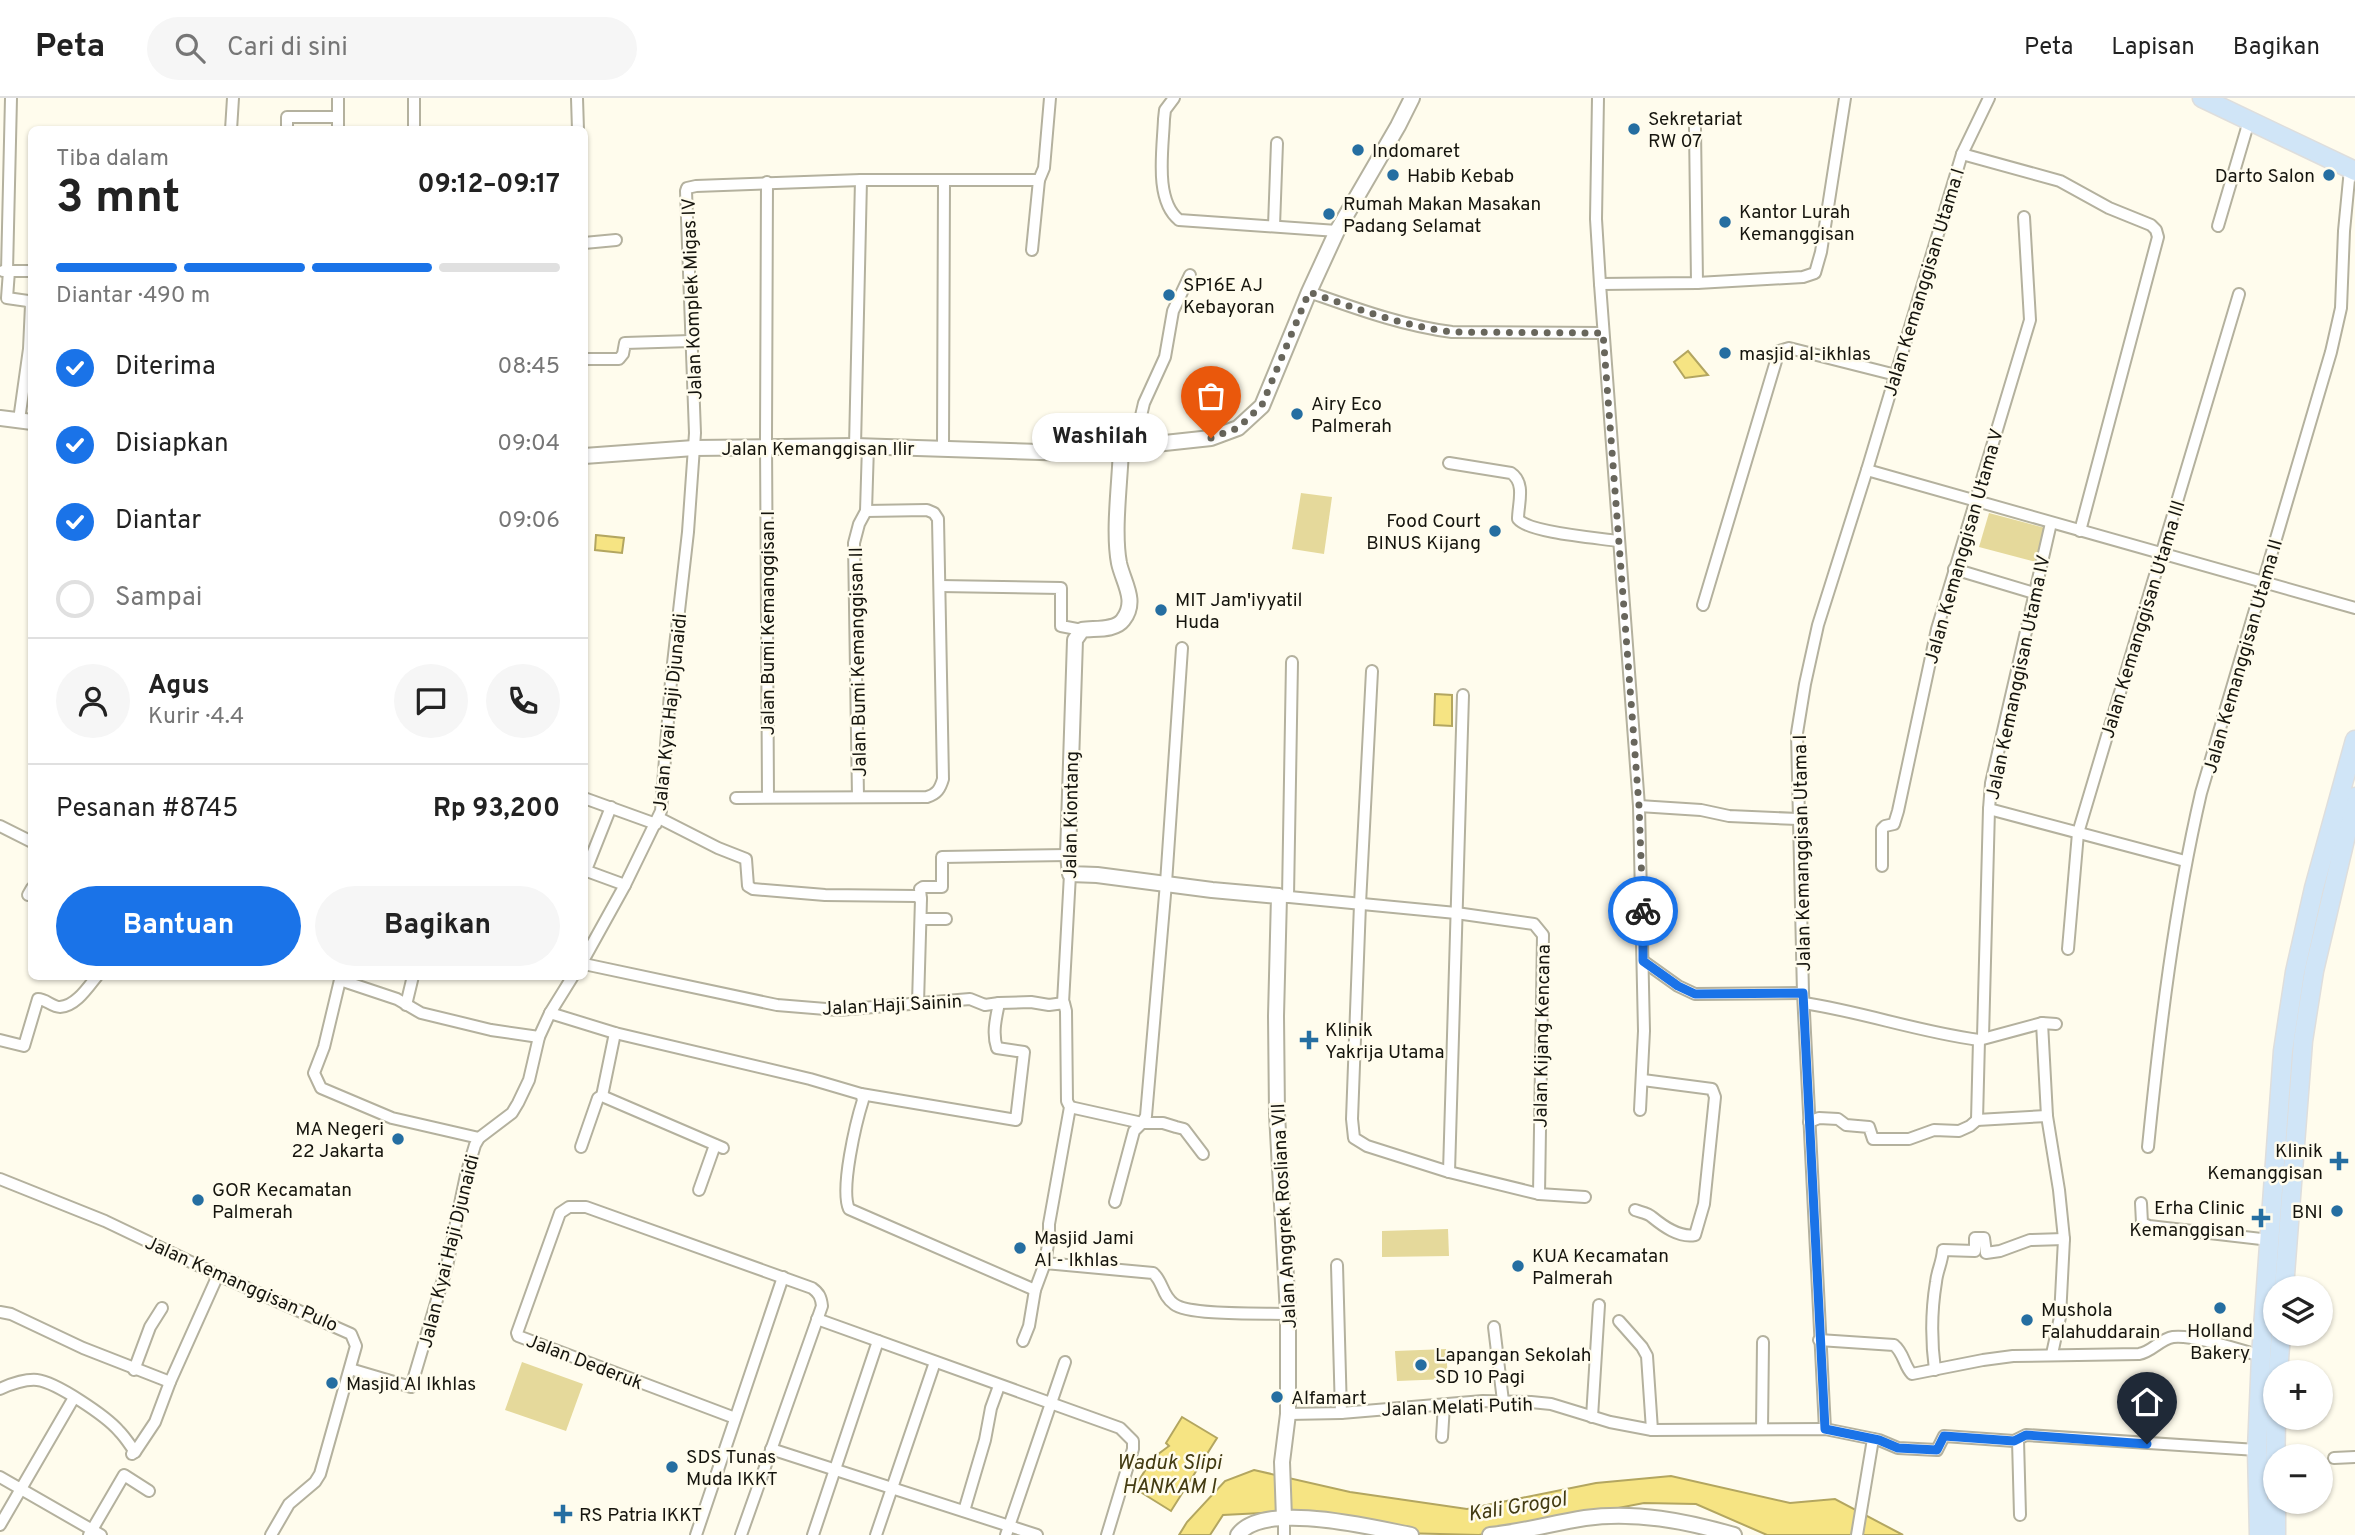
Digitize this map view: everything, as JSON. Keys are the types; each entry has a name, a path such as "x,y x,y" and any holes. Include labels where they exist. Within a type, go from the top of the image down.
{"main road":[{"path":"2202,98 2353,170"},
{"path":"2259,1535 2257,1450 2261,1356 2283,1051 2295,972 2334,811 2355,740"},
{"path":"2285,1276 2303,1041 2317,959 2352,819 2355,797"},
{"path":"2276,1514 2276,1535"}],"street":[{"path":"11,98 5,271 7,298 28,300"},
{"path":"231,126 233,98"},
{"path":"338,98 338,126"},
{"path":"414,98 414,126"},
{"path":"577,98 578,126"},
{"path":"1032,250 1050,98"},
{"path":"1174,98 1165,110 1164,119 1163,196 1171,214 1179,220 1338,231"},
{"name":"Jalan Kemanggisan Ilir","path":"588,456 694,448 862,446 1072,453 1211,438 1238,428 1262,405 1309,292 1338,231 1412,98"},
{"path":"1598,98 1597,219 1600,284 1639,806 1643,961 1643,1080 1640,1110"},
{"path":"1600,284 1697,284 1803,277 1815,273 1821,251 1845,98"},
{"name":"Jalan Kemanggisan Utama I","path":"1825,1429 1804,998 1797,733 1818,625 1962,154 1989,98"},
{"path":"287,126 288,117 338,117"},
{"path":"2218,226 2249,121"},
{"path":"1695,128 1697,284"},
{"path":"1275,226 1277,143"},
{"path":"1962,154 2060,181 2109,208 2151,225 2156,230 2158,237 2080,531"},
{"name":"Jalan Kemanggisan Utama II","path":"2148,1147 2164,998 2185,861 2201,793 2331,352 2341,308 2344,231 2353,170"},
{"path":"767,182 944,181 1041,176"},
{"name":"Jalan Bumi Kemanggisan II","path":"858,797 854,544 859,524 866,511 862,446 860,180"},
{"path":"943,448 944,181"},
{"name":"Jalan Komplek Migas IV","path":"694,448 686,191 687,188 696,186 767,182"},
{"name":"Jalan Bumi Kemanggisan I","path":"767,182 768,797"},
{"name":"Jalan Kemanggisan Utama V","path":"1882,866 1882,828 1894,824 1898,811 1937,629 2030,320 2024,217"},
{"path":"588,243 616,240"},
{"path":"5,271 28,271"},
{"path":"940,586 1061,588 1061,626 1082,630 1117,626 1124,620 1129,606 1129,592 1119,565 1116,543 1127,447 1165,357 1173,311 1190,275"},
{"path":"1309,292 1399,322 1430,329 1452,332 1603,333"},
{"name":"Jalan Kemanggisan Utama III","path":"2068,949 2078,833 2239,294"},
{"path":"588,359 619,359 623,354 625,342 691,341"},
{"path":"1703,605 1779,351 1789,348 1896,375"},
{"path":"0,418 25,421 28,367"},
{"name":"Jalan Kyai Haji Djunaidi","path":"588,945 625,885 657,821 663,790 694,448"},
{"path":"1449,463 1511,473 1516,477 1520,485 1518,519 1521,524 1618,541"},
{"path":"1867,470 2355,608"},
{"path":"736,798 927,797 937,792 943,779 937,516 927,510 866,511"},
{"name":"Jalan Kemanggisan Utama IV","path":"1977,1120 1989,808 1995,759 2051,523"},
{"path":"1954,569 2034,593"},
{"name":"Jalan Kiontang","path":"1063,1003 1070,874 1068,855 1074,640 1082,630"},
{"path":"1115,1202 1134,1131 1146,1116 1182,648"},
{"path":"1070,874 1284,896 1292,662"},
{"path":"1372,671 1360,904 1352,1132 1354,1138 1367,1146 1449,1172 1539,1194 1585,1197"},
{"path":"1449,1172 1463,695"},
{"path":"588,798 657,821 746,859 748,886 753,889 825,895 916,896 921,899"},
{"path":"1639,806 1701,810 1729,816 1798,819"},
{"path":"588,863 611,807"},
{"path":"1989,808 2185,861"},
{"path":"0,826 28,840"},
{"path":"918,1003 922,919 920,889 942,887 943,857 1068,855"},
{"path":"588,871 625,885"},
{"name":"Jalan Kijang Kencana","path":"1284,896 1456,913 1534,924 1543,935 1539,1194"},
{"name":"Jalan Anggrek Rosliana VII","path":"1284,896 1276,1016 1288,1314 1289,1414 1282,1462 1284,1535"},
{"path":"922,919 946,919"},
{"path":"1643,961 1678,986 1695,994 1804,998 1908,1027 1981,1038 2042,1023 2056,1024"},
{"name":"Jalan Haji Sainin","path":"588,963 777,1005 838,1010 970,999 985,1005 1063,1003"},
{"path":"0,1040 24,1046 38,999 63,1006 75,1000 93,980"},
{"path":"335,980 324,1047 314,1073 321,1088 392,1118 479,1138"},
{"path":"341,980 397,999 421,1013 491,1030 539,1037"},
{"path":"406,1005 412,980"},
{"name":"Jalan Kyai Haji Djunaidi","path":"350,1369 411,1387 447,1266 466,1175 479,1138 512,1112 519,1103 529,1080 539,1037 571,980"},
{"path":"550,1013 615,1033 810,1079 861,1094 1016,1120 1024,1052 997,1048 994,1029 999,1003"},
{"path":"1023,1341 1029,1325 1035,1290 1045,1263 1049,1224 1070,1107 1067,1101 1066,1011 1063,1003"},
{"path":"2042,1023 2046,1116 2059,1190 2064,1239 2060,1317 2052,1354"},
{"path":"582,1147 598,1098 602,1096 615,1033"},
{"path":"1635,1210 1672,1230 1688,1236 1695,1235 1704,1204 1715,1097 1712,1089 1643,1080"},
{"path":"861,1094 863,1100 854,1136 845,1196 849,1209 1035,1290"},
{"path":"602,1096 719,1146 699,1190"},
{"path":"1070,1107 1184,1129 1203,1154"},
{"path":"1809,1122 1819,1118 1838,1119 1846,1125 1869,1126 1873,1139 1909,1139 1934,1130 1959,1131 1977,1120 2046,1116"},
{"name":"Jalan Kemanggisan Pulo","path":"0,1179 106,1221 218,1275 348,1331 354,1338 356,1346 320,1474 315,1482 289,1504 271,1535"},
{"path":"2141,1203 2141,1218 2148,1226 2270,1240"},
{"name":"Jalan Dederuk","path":"734,1418 517,1334 560,1213 569,1207 586,1208 783,1277"},
{"path":"1935,1370 1931,1327 1942,1250 1975,1251 1975,1238 1983,1238 1986,1253 2030,1240 2064,1239"},
{"path":"1045,1263 1153,1273 1159,1279 1167,1298 1185,1310 1288,1314"},
{"path":"1337,1265 1341,1413"},
{"path":"0,1389 26,1381 37,1380 52,1384 112,1424 134,1453 155,1422 218,1275"},
{"path":"695,1535 783,1277 818,1292 822,1306 741,1535"},
{"path":"1592,1417 1599,1305"},
{"path":"134,1370 150,1327 162,1308"},
{"path":"0,1312 11,1314 134,1370 170,1382"},
{"path":"817,1319 1120,1428 1133,1441 1133,1449 1107,1535"},
{"path":"1619,1321 1647,1356 1651,1430"},
{"path":"1493,1327 1503,1401"},
{"path":"1819,1340 1894,1345 1905,1358 1910,1373 1983,1360 2052,1354 2139,1354 2175,1336 2261,1356"},
{"path":"813,1535 878,1341"},
{"path":"1762,1429 1763,1342"},
{"path":"876,1535 935,1362"},
{"path":"1007,1530 1065,1362"},
{"path":"964,1511 983,1451 991,1408 999,1386"},
{"path":"0,1525 72,1401"},
{"name":"Jalan Melati Putih","path":"1289,1414 1341,1413 1503,1401 1551,1404 1592,1417 1651,1430 1825,1429 1873,1439 1898,1448 1937,1450 1944,1436 2018,1440"},
{"path":"1441,1437 1444,1405"},
{"path":"2020,1515 2018,1440 2026,1435 2257,1450"},
{"path":"1857,1535 1873,1439"},
{"path":"771,1449 964,1511 1007,1530 1037,1535"},
{"path":"2334,1458 2355,1457"},
{"path":"0,1477 94,1533 124,1475 149,1491"},
{"path":"1238,1535 1258,1521 1284,1515 1338,1521 1411,1535"},
{"path":"1490,1535 1602,1516 1658,1518 1688,1529 1734,1535"}],"shaded area":[{"path":"1301,493 1332,497 1324,554 1292,549"},
{"path":"1989,513 2049,529 2040,563 1979,547"},
{"path":"1448,1229 1449,1256 1382,1257 1382,1231"},
{"name":"Lapangan Sekolah SD 10 Pagi","path":"1446,1349 1448,1379 1397,1381 1395,1351"},
{"path":"522,1362 583,1384 566,1431 505,1410"}],"water":[{"path":"1688,351 1708,375 1685,378 1674,362"},
{"path":"596,535 624,538 622,553 595,550"},
{"path":"1435,694 1452,695 1452,726 1434,725"},
{"name":"Waduk Slipi HANKAM I","path":"1182,1417 1217,1438 1171,1511 1134,1488 1153,1458 1169,1446 1166,1443"},
{"name":"Kali Grogol","path":"1254,1470 1350,1492 1467,1509 1596,1483 1671,1476 1790,1503 1835,1499 1903,1535 1767,1535 1696,1504 1644,1503 1479,1535 1401,1533 1304,1511 1223,1515 1210,1535 1179,1535 1187,1522 1225,1481"}],"way so far":[{"path":"1211,438 1238,428 1262,405 1309,292 1399,322 1430,329 1452,332 1603,333 1639,806 1643,911"}],"place":[{"name":"Sekretariat RW 07","path":"1634,129"},
{"name":"Indomaret","path":"1358,150"},
{"name":"Habib Kebab","path":"1393,175"},
{"name":"Darto Salon","path":"2329,175"},
{"name":"Rumah Makan Masakan Padang Selamat","path":"1329,214"},
{"name":"Kantor Lurah Kemanggisan","path":"1725,222"},
{"name":"SP16E AJ Kebayoran","path":"1169,295"},
{"name":"masjid al-ikhlas","path":"1725,353"},
{"name":"Airy Eco Palmerah","path":"1297,414"},
{"name":"Washilah","path":"1211,438"},
{"name":"Food Court BINUS Kijang","path":"1495,531"},
{"name":"MIT Jam'iyyatil Huda","path":"1161,610"},
{"name":"Klinik Yakrija Utama","path":"1309,1040"},
{"name":"MA Negeri 22 Jakarta","path":"398,1139"},
{"name":"Klinik Kemanggisan","path":"2339,1161"},
{"name":"GOR Kecamatan Palmerah","path":"198,1200"},
{"name":"BNI","path":"2337,1211"},
{"name":"Erha Clinic Kemanggisan","path":"2261,1218"},
{"name":"Masjid Jami Al - Ikhlas","path":"1020,1248"},
{"name":"KUA Kecamatan Palmerah","path":"1518,1266"},
{"name":"Holland Bakery","path":"2220,1308"},
{"name":"Mushola Falahuddarain","path":"2027,1320"},
{"name":"Lapangan Sekolah SD 10 Pagi","path":"1421,1365"},
{"name":"Masjid Al Ikhlas","path":"332,1383"},
{"name":"Alfamart","path":"1277,1397"},
{"name":"SDS Tunas Muda IKKT","path":"672,1467"},
{"name":"RS Patria IKKT","path":"563,1514"}],"route":[{"path":"1643,911 1643,961 1686,990 1695,994 1803,993 1825,1429 1879,1440 1898,1448 1937,1450 1943,1436 2014,1441 2026,1435 2147,1444"}]}
